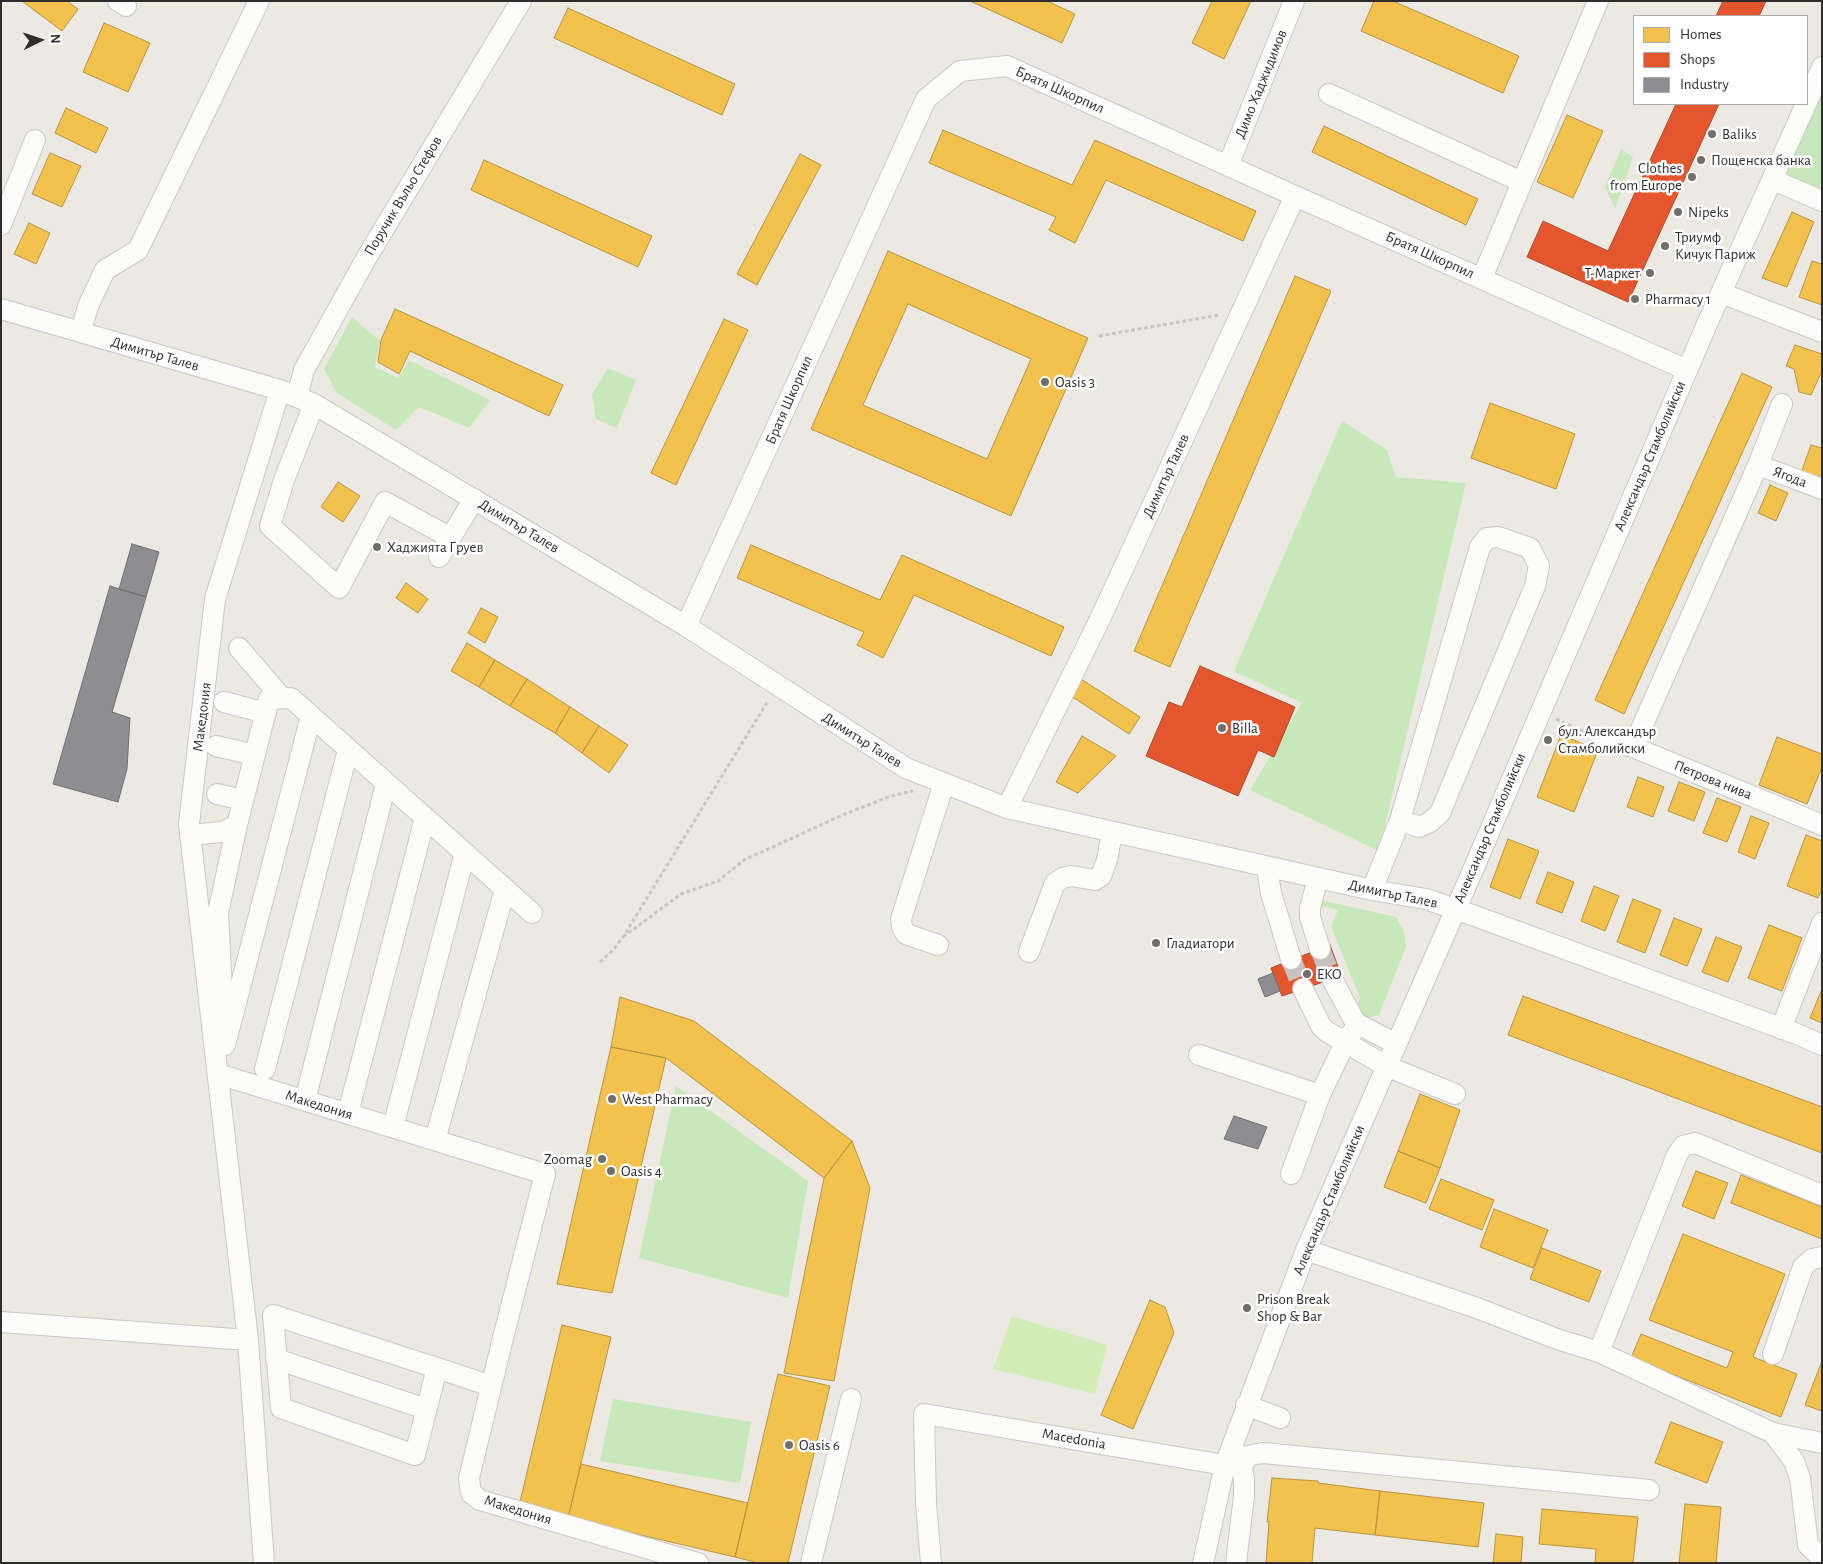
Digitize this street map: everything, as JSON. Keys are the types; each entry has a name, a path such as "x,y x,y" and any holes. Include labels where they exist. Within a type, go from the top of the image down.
{"street":[{"path":"80,332 89,304 105,270 138,250 259,1"},
{"name":"Поручик Въльо Стефов","path":"297,397 304,370 367,257 521,1"},
{"name":"Димо Хаджидимов","path":"1228,166 1294,1"},
{"name":"Братя Шкорпил","path":"686,626 926,99 960,71 1008,66 1482,278 1598,1"},
{"name":"Александър Стамболийски","path":"1808,98 1822,67"},
{"path":"1329,94 1522,182"},
{"name":"Александър Стамболийски","path":"1204,1563 1233,1466 1246,1405 1306,1250 1473,870 1687,370 1805,105"},
{"path":"1,225 35,140"},
{"path":"1773,180 1822,201"},
{"name":"Димитър Талев","path":"1007,808 1100,619 1295,196"},
{"path":"1482,278 1687,370"},
{"path":"1721,293 1822,332"},
{"name":"Димитър Талев","path":"1,309 297,397 474,499 686,626 906,768 1007,808 1372,890 1426,899 1822,1046"},
{"path":"297,397 284,480 270,526 339,588 385,502 451,538"},
{"name":"Македония","path":"297,397 215,599 189,824 218,1074 545,1174 469,1478 471,1493 480,1500 698,1563"},
{"path":"1633,747 1758,465 1782,404"},
{"name":"Ягода","path":"1758,465 1822,489"},
{"path":"439,558 474,499"},
{"path":"1372,890 1400,820 1480,547 1487,538 1498,537 1530,548 1539,566 1535,586 1440,813 1430,822 1419,827 1400,820"},
{"path":"239,648 282,698"},
{"path":"311,716 225,1045 218,913 237,825 269,699 291,698 532,913"},
{"path":"224,702 266,713"},
{"name":"Петрова нива","path":"1603,740 1633,747 1822,825"},
{"path":"216,746 255,755"},
{"path":"265,1069 348,750"},
{"path":"938,945 906,934 902,927 901,919 944,783"},
{"path":"305,1100 386,784"},
{"path":"217,794 243,800"},
{"path":"348,1114 426,818"},
{"path":"190,835 222,832 237,825"},
{"path":"1029,952 1055,884 1063,878 1071,876 1095,880 1101,876 1107,860 1112,832"},
{"path":"393,1127 464,853"},
{"path":"1267,866 1271,893 1291,959"},
{"path":"1318,878 1310,908 1310,917 1320,949"},
{"path":"435,1140 505,889"},
{"path":"1780,1029 1822,923"},
{"path":"1332,979 1351,1016 1358,1024 1396,1044"},
{"path":"1303,989 1321,1026 1326,1031 1386,1066 1455,1094"},
{"path":"1291,1174 1320,1095 1346,1043 1358,1024"},
{"path":"1199,1055 1320,1095"},
{"path":"218,1074 248,1340 264,1563"},
{"path":"1598,1352 1677,1156 1683,1146 1695,1143 1822,1195"},
{"path":"1306,1250 1477,1308 1598,1352 1773,1434 1822,1443"},
{"path":"1773,1354 1802,1267 1812,1259 1822,1257"},
{"path":"437,1368 415,1455 281,1408 273,1314 437,1368 491,1386"},
{"path":"1,1322 248,1340"},
{"path":"276,1359 426,1409"},
{"path":"811,1563 851,1399"},
{"path":"1246,1405 1280,1418"},
{"name":"Macedonia","path":"930,1563 926,1503 924,1414 1233,1466"},
{"path":"1773,1434 1794,1461 1800,1478 1808,1545 1822,1558"},
{"path":"1236,1563 1244,1481 1233,1466 1247,1456 1263,1453 1649,1490"}],"path":[{"path":"1099,336 1242,312"},
{"path":"600,962 623,938 778,686"},
{"path":"1540,712 1603,740"},
{"path":"623,938 681,894 718,881 744,860 845,814 891,796 912,793 916,788"}],"green space":[{"path":"1822,83 1822,181 1816,195 1779,180"},
{"path":"1621,149 1633,157 1615,209 1605,187"},
{"path":"352,317 380,341 375,367 398,378 409,360 490,400 469,428 419,407 396,430 337,393 324,369"},
{"path":"608,368 636,380 617,428 596,419 592,394"},
{"path":"1342,421 1387,450 1396,477 1466,483 1379,851 1250,790 1302,703 1234,671"},
{"path":"1316,899 1396,917 1404,932 1406,947 1379,1015 1361,1020 1354,1013 1360,998 1331,927 1338,910 1312,903"},
{"path":"676,1086 808,1181 788,1298 639,1258"},
{"path":"1012,1316 1107,1345 1095,1394 993,1369"},
{"path":"613,1399 751,1422 740,1483 600,1461"}],"building: Homes":[{"path":"22,1 67,1 78,9 62,31"},
{"path":"970,1 1047,1 1075,14 1062,43"},
{"path":"1212,1 1251,1 1224,59 1192,43"},
{"path":"1374,1 1393,1 1519,56 1503,93 1361,31"},
{"path":"568,8 735,84 722,115 554,38"},
{"path":"104,23 150,43 128,92 83,72"},
{"path":"66,108 108,128 96,153 55,133"},
{"path":"1567,115 1603,131 1573,198 1537,182"},
{"path":"1324,126 1478,199 1466,225 1312,152"},
{"path":"943,130 1072,185 1095,140 1256,211 1243,241 1106,180 1075,243 1049,230 1056,217 929,163"},
{"path":"50,153 81,166 62,207 32,194"},
{"path":"800,154 821,165 757,285 737,274"},
{"path":"484,160 652,236 638,267 471,190"},
{"path":"1792,212 1814,222 1787,287 1762,278"},
{"path":"29,223 50,233 36,264 14,254"},
{"name":"Oasis 3","path":"888,251 1088,338 1011,516 811,429","holes":["908,304 1031,359 987,459 863,405"]},
{"path":"1812,261 1822,264 1822,305 1799,297"},
{"path":"1295,276 1331,291 1170,667 1134,651"},
{"path":"395,309 563,385 549,416 410,351 399,374 378,362 381,340"},
{"path":"724,319 748,330 676,485 651,473"},
{"path":"1795,345 1822,354 1822,371 1811,395 1799,392 1794,369 1786,366"},
{"path":"1742,373 1772,387 1624,714 1595,700"},
{"path":"1490,403 1575,434 1556,489 1471,458"},
{"path":"1811,445 1822,448 1822,484 1800,476"},
{"path":"338,482 360,496 343,522 321,507"},
{"path":"1770,485 1788,493 1776,521 1758,513"},
{"path":"751,545 880,600 902,555 1064,627 1051,656 914,595 883,658 857,645 864,632 737,578"},
{"path":"406,583 428,599 418,613 396,598"},
{"path":"481,608 498,617 485,643 468,633"},
{"path":"467,643 495,660 479,687 451,671"},
{"path":"495,660 527,679 510,706 479,687"},
{"path":"527,679 570,707 555,733 510,706"},
{"path":"1081,679 1140,717 1129,734 1071,696"},
{"path":"570,707 599,726 582,753 555,733"},
{"path":"599,726 628,745 609,773 582,753"},
{"path":"1561,735 1598,750 1574,812 1537,797"},
{"path":"1082,736 1116,756 1078,793 1056,782"},
{"path":"1777,737 1822,754 1822,767 1807,804 1759,785"},
{"path":"1638,777 1664,787 1653,817 1627,807"},
{"path":"1679,782 1705,792 1694,821 1668,811"},
{"path":"1717,798 1741,807 1727,842 1703,833"},
{"path":"1751,816 1769,823 1755,859 1738,852"},
{"path":"1806,835 1822,841 1822,889 1818,898 1787,886"},
{"path":"1508,839 1539,851 1520,899 1490,887"},
{"path":"1548,872 1574,882 1562,913 1536,903"},
{"path":"1594,886 1619,896 1605,931 1581,921"},
{"path":"1633,899 1661,910 1645,953 1617,942"},
{"path":"1674,918 1702,929 1687,966 1660,955"},
{"path":"1769,925 1802,938 1782,991 1748,978"},
{"path":"1716,937 1742,947 1728,982 1702,972"},
{"path":"1822,989 1822,1023 1810,1018"},
{"path":"1523,996 1822,1107 1822,1153 1508,1035"},
{"path":"620,997 694,1021 852,1141 824,1178 666,1058 611,1047"},
{"name":"Oasis 4","path":"611,1047 666,1058 612,1293 557,1284"},
{"path":"1420,1094 1460,1110 1440,1168 1398,1151"},
{"path":"852,1141 870,1188 834,1381 784,1373 824,1178"},
{"path":"1398,1151 1440,1168 1426,1203 1384,1187"},
{"path":"1696,1171 1728,1183 1714,1219 1682,1206"},
{"path":"1741,1175 1822,1207 1822,1239 1731,1203"},
{"path":"1441,1179 1494,1200 1482,1230 1429,1209"},
{"path":"1494,1209 1548,1230 1533,1268 1480,1247"},
{"path":"1683,1234 1785,1274 1753,1357 1797,1374 1781,1417 1631,1358 1641,1334 1727,1368 1733,1352 1649,1320"},
{"path":"1542,1248 1601,1271 1589,1302 1530,1279"},
{"path":"1150,1300 1165,1307 1174,1333 1133,1429 1101,1415"},
{"path":"562,1325 611,1337 568,1518 519,1506"},
{"path":"1822,1361 1822,1411 1805,1405"},
{"name":"Oasis 6","path":"778,1374 830,1386 788,1563 758,1563 735,1557"},
{"path":"1671,1422 1723,1442 1707,1483 1655,1463"},
{"path":"581,1464 748,1503 735,1557 568,1518"},
{"path":"1272,1478 1318,1481 1318,1483 1380,1491 1375,1535 1315,1528 1312,1563 1266,1563 1269,1522 1267,1522"},
{"path":"1380,1491 1484,1503 1478,1547 1375,1535"},
{"path":"1685,1504 1721,1507 1716,1563 1679,1563"},
{"path":"1542,1509 1638,1517 1633,1563 1595,1563 1596,1549 1539,1544"},
{"path":"1496,1534 1523,1537 1521,1563 1493,1563"}],"building: Shops":[{"path":"1723,1 1766,1 1759,15 1716,15"},
{"path":"1676,105 1719,105 1628,302 1527,257 1543,221 1608,251"},
{"name":"Billa","path":"1200,666 1295,707 1274,757 1258,750 1238,796 1146,756 1169,702 1182,707"},
{"path":"1330,945 1340,972 1332,979 1282,996 1271,968"}],"building: Industry":[{"path":"132,544 159,552 146,597 119,589"},
{"path":"110,586 146,597 112,712 130,718 127,769 118,802 53,784"},
{"path":"1273,973 1280,991 1265,997 1258,979"},
{"path":"1234,1116 1267,1127 1258,1149 1224,1139"}],"tunnel":[{"path":"1320,949 1332,979"},
{"path":"1291,959 1303,989"}],"place":[{"name":"Baliks","path":"1712,134"},
{"name":"Пощенска банка","path":"1701,160"},
{"name":"Clothes from Europe","path":"1692,177"},
{"name":"Nipeks","path":"1678,212"},
{"name":"Триумф Кичук Париж","path":"1665,246"},
{"name":"Т-Маркет","path":"1650,273"},
{"name":"Pharmacy 1","path":"1635,299"},
{"name":"Oasis 3","path":"1045,382"},
{"name":"Хаджията Груев","path":"377,547"},
{"name":"Billa","path":"1222,728"},
{"name":"бул. Александър Стамболийски","path":"1548,740"},
{"name":"Гладиатори","path":"1156,943"},
{"name":"EKO","path":"1307,974"},
{"name":"West Pharmacy","path":"612,1099"},
{"name":"Zoomag","path":"602,1159"},
{"name":"Oasis 4","path":"611,1171"},
{"name":"Prison Break Shop & Bar","path":"1247,1308"},
{"name":"Oasis 6","path":"789,1445"}]}
